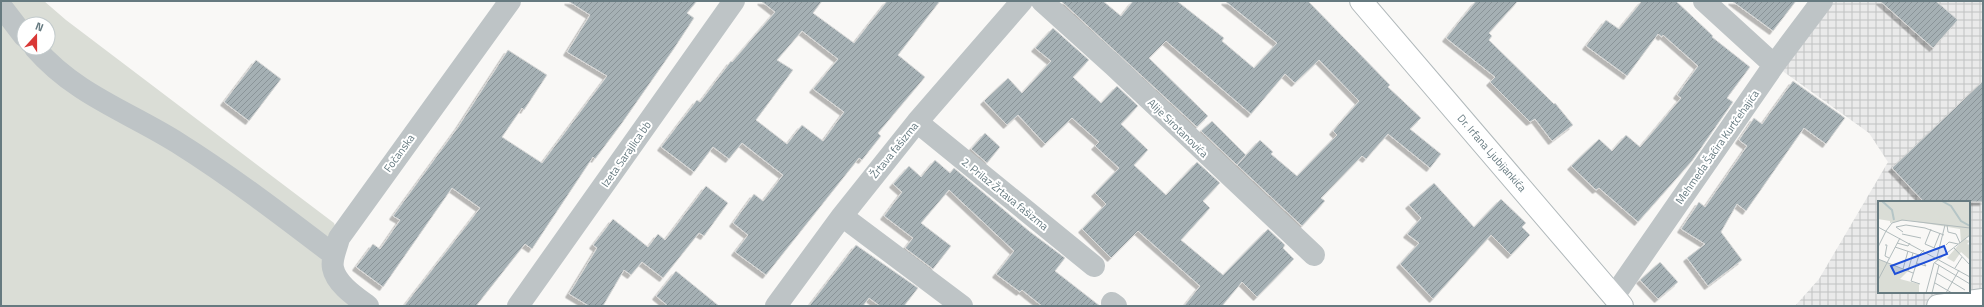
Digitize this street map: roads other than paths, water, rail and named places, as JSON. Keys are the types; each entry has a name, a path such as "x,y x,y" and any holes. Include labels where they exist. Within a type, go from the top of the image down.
{"main road":[{"name":"Dr. Irfana Ljubijankića","path":"1361,1 1618,301"},
{"path":"1938,306 1983,300"}],"street":[{"name":"Fočanska","path":"368,306 340,282 333,268 334,255 340,238 352,219 510,1"},
{"name":"Izeta Sarajlica bb","path":"518,306 734,1"},
{"name":"Žrtava fašizma","path":"776,306 842,216 917,122 1022,1"},
{"name":"Alije Sirotanovića","path":"1042,1 1113,65 1314,255"},
{"path":"1704,1 1774,65"},
{"name":"Mehmeda Šaćira Kurtćehajića","path":"1618,301 1774,65 1822,1"},
{"path":"1,6 16,26"},
{"path":"42,56 50,65 85,92 177,142 243,187 334,255"},
{"name":"2. Prilaz Žrtava fašizma","path":"917,122 1094,266"},
{"path":"842,216 962,306"}]}
